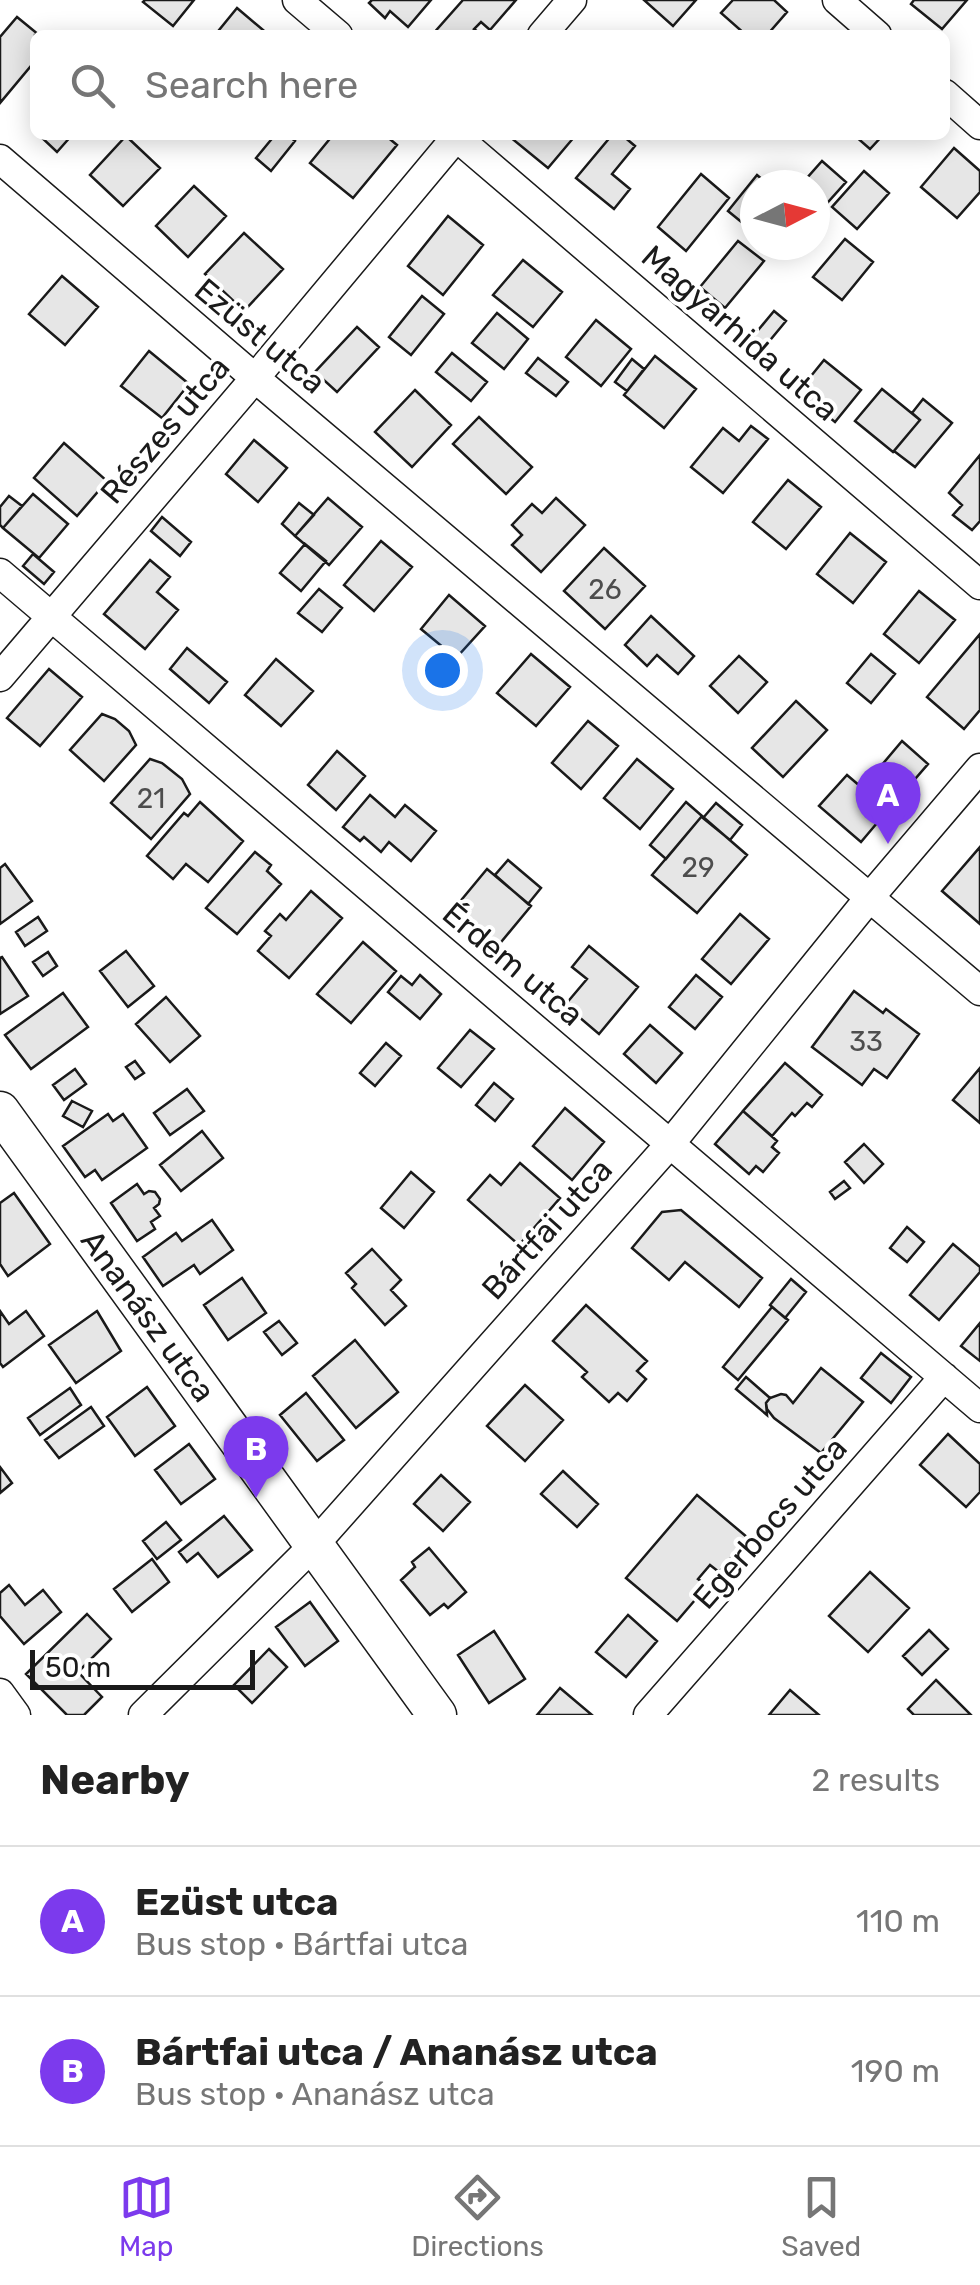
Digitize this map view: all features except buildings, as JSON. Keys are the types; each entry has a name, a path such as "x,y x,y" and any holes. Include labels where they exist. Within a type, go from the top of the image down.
{"street":[{"path":"297,0 332,30"},
{"path":"546,30 572,0"},
{"path":"838,0 872,30"},
{"path":"950,98 980,125"},
{"name":"Részes utca","path":"0,677 453,140"},
{"name":"Magyarhida utca","path":"461,140 980,585"},
{"name":"Ezüst utca","path":"0,159 980,991"},
{"name":"Érdem utca","path":"0,573 980,1408"},
{"name":"Bártfai utca","path":"143,1715 314,1545 670,1144 870,896 980,768"},
{"name":"Ananász utca","path":"0,1112 437,1715"},
{"name":"Egerbocs utca","path":"648,1715 944,1377"},
{"path":"0,1693 16,1715"}],"place":[{"name":"Ezüst utca","path":"888,844"},
{"name":"Bártfai utca / Ananász utca","path":"256,1498"}]}
